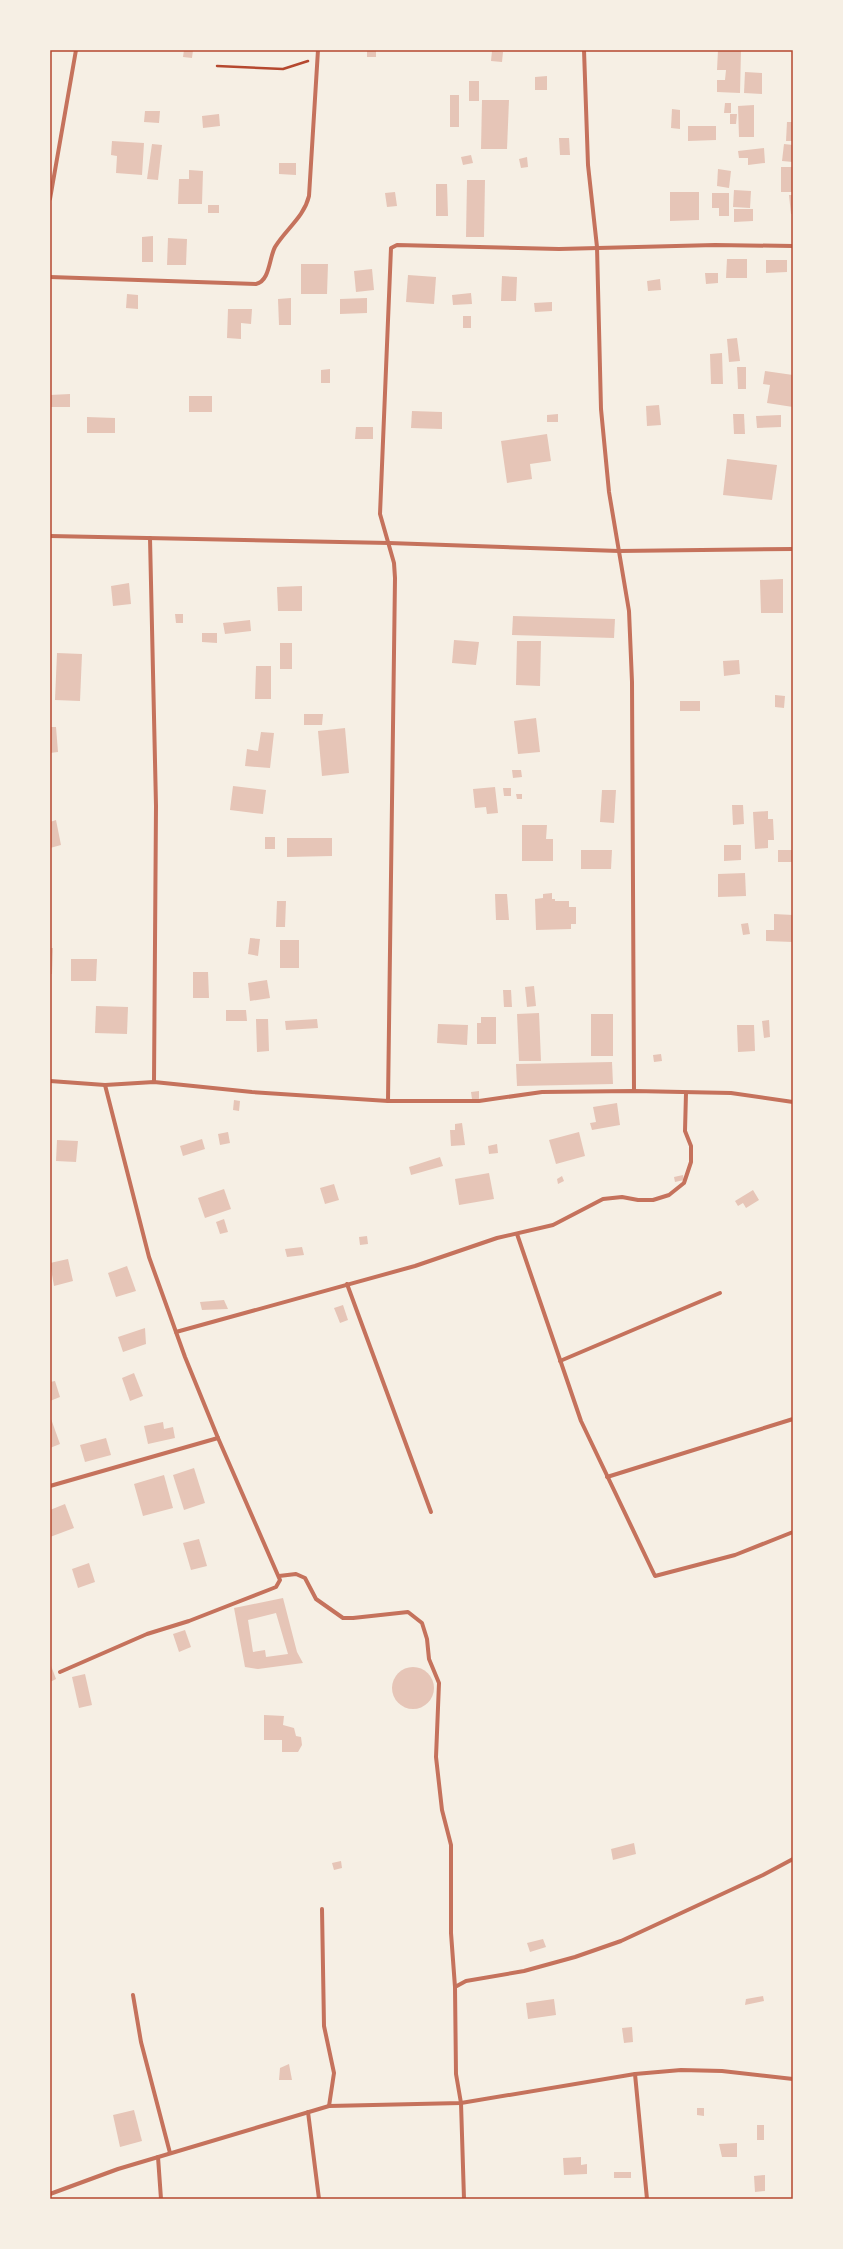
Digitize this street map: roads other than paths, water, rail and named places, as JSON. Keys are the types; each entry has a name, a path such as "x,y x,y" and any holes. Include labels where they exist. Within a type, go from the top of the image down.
{"street":[{"path":"50,199 76,50"},
{"path":"50,277 256,284 262,282 266,276 270,258 275,247 308,203 318,50"},
{"path":"584,50 588,165 597,247 601,409 609,492 628,611 632,682 634,1091"},
{"path":"388,1101 395,578 389,543 380,514 390,252 392,247 397,245 559,249 597,247 793,246"},
{"path":"50,536 389,543 619,551 793,549"},
{"path":"150,538 156,806 154,1082"},
{"path":"50,1081 106,1085 154,1082 252,1092 388,1101 479,1101 542,1092 634,1091 731,1093 793,1102"},
{"path":"60,1672 148,1634 189,1621 270,1590 279,1584 279,1576 218,1438 176,1332 149,1257 106,1085"},
{"path":"176,1332 415,1266 498,1238 553,1225 603,1199 622,1197 638,1200 653,1200 669,1195 684,1183 691,1162 690,1146 685,1131 686,1093"},
{"path":"517,1234 581,1421 655,1576 736,1555 793,1532"},
{"path":"347,1284 430,1512"},
{"path":"560,1361 720,1293"},
{"path":"607,1477 793,1419"},
{"path":"50,1486 218,1438"},
{"path":"279,1576 296,1574 305,1578 316,1599 343,1618 408,1612 422,1623 427,1639 429,1659 439,1683 436,1757 442,1810 451,1845 456,2074 461,2103 464,2199"},
{"path":"455,1987 466,1981 524,1971 575,1957 621,1941 763,1875 793,1858"},
{"path":"322,1909 324,2026 334,2073 330,2106"},
{"path":"133,1995 141,2042 170,2153"},
{"path":"50,2194 88,2179 170,2153 330,2106 461,2103 635,2074 688,2070 722,2071 793,2079"},
{"path":"635,2074 647,2199"},
{"path":"308,2112 319,2199"},
{"path":"158,2157 161,2199"}]}
